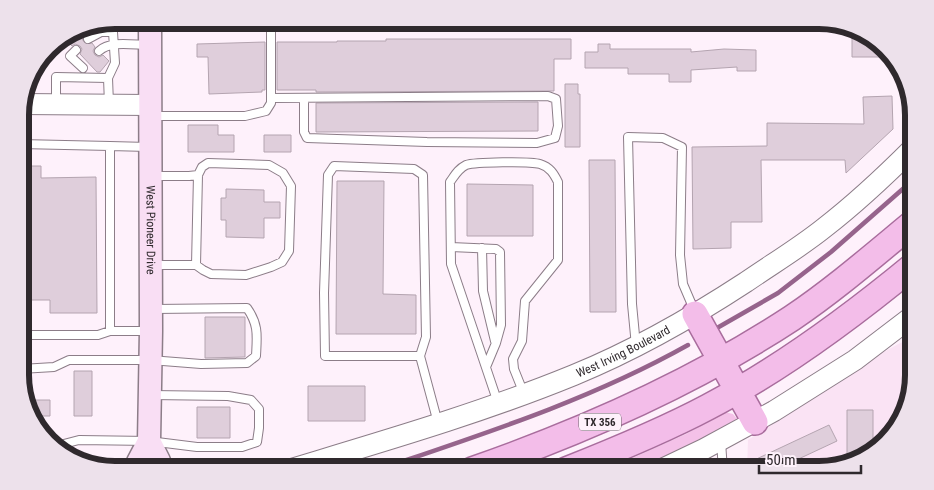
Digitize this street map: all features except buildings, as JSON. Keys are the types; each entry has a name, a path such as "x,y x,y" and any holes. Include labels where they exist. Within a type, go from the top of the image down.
{"main road":[{"name":"West Pioneer Drive","path":"138,461 149,440 151,320 150,29"},
{"name":"TX 356","path":"496,461 595,424 721,361 794,316 905,229"},
{"name":"TX 356","path":"587,461 709,407 806,347 905,273"},
{"path":"695,314 754,422"},
{"name":"West Pioneer Drive","path":"149,440 159,461"}],"street":[{"path":"29,104 109,105 150,111"},
{"name":"West Irving Boulevard","path":"317,461 524,394 574,375 662,334 788,254 824,228 905,156"},
{"path":"678,461 774,411 855,360 905,322"}],"lane":[{"path":"150,111 245,116 266,111 271,103 271,29"},
{"path":"88,39 100,30"},
{"path":"103,30 112,32 115,63 108,78 109,105"},
{"path":"99,51 103,47 113,45 150,45"},
{"path":"76,50 70,56 86,65 77,77"},
{"path":"56,105 56,77 108,78"},
{"path":"271,98 548,96 556,99 558,126 555,138 537,143 307,138 304,132 304,98"},
{"path":"636,346 631,295 628,137 663,138 682,147 680,255 683,284 695,314"},
{"path":"29,144 150,147"},
{"path":"110,146 110,331"},
{"path":"498,403 451,264 450,182 458,171 468,164 523,162 541,164 553,171 558,182 558,260 525,301 522,341 514,359 514,369 524,394"},
{"path":"151,264 196,265 211,274 246,275 282,262 289,251 291,186 283,173 270,165 208,163 202,167 198,174 196,265"},
{"path":"420,356 325,356 324,293 328,176 334,166 414,169 423,175 426,337 420,356 438,423"},
{"path":"150,176 189,176 198,174"},
{"path":"451,247 496,249 500,252 501,325 486,367"},
{"path":"482,248 483,292 496,343"},
{"path":"29,335 98,335 151,320 247,308 255,320 257,338 256,356 247,363 201,364 150,360 68,360 54,367 29,368"},
{"path":"64,444 79,440 149,440 197,447 242,447 256,442 259,428 259,409 251,400 228,396 150,395"},
{"path":"720,440 722,461"}],"shaded area":[{"path":"905,341 904,392 901,403 891,423 876,440 847,457 836,460 747,461 748,440 868,360"},
{"path":"725,412 733,414 737,419 736,426 665,461 626,461 686,434"}],"waterway":[{"path":"717,328 778,293 831,252 905,187"},
{"path":"403,461 536,415 613,383 688,345"}]}
